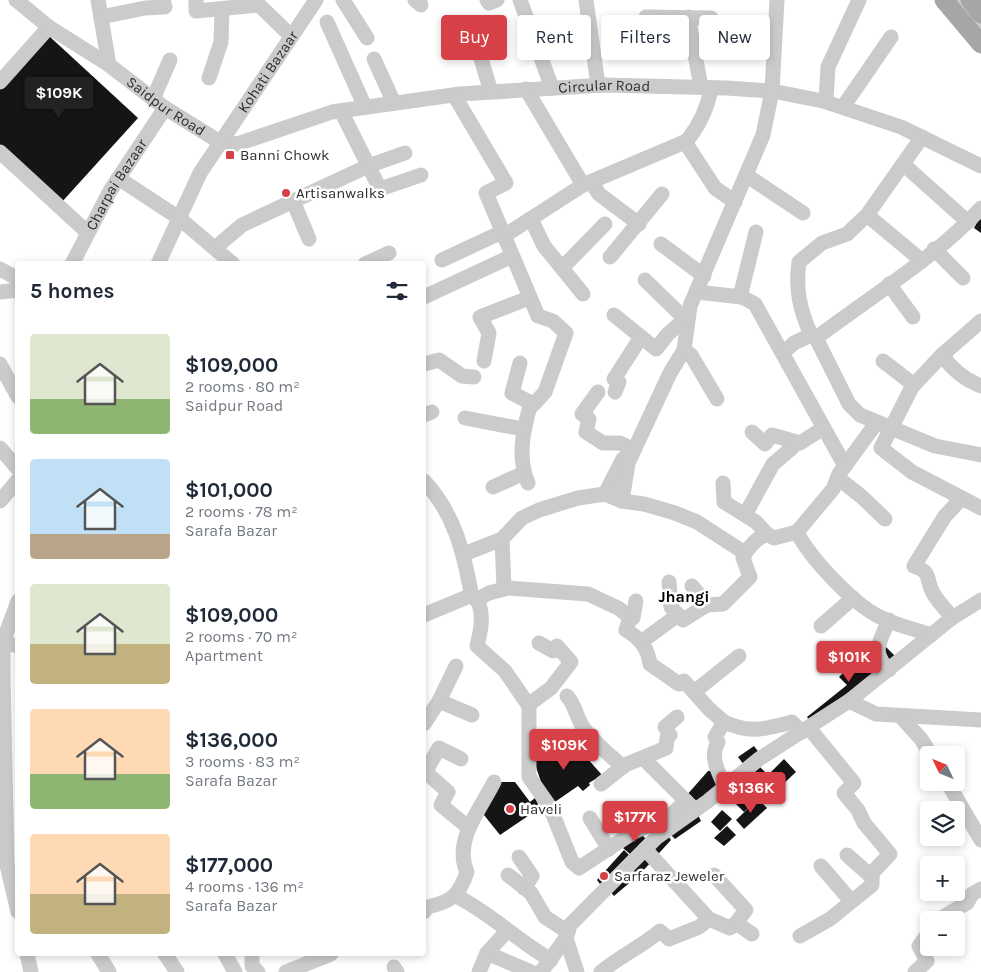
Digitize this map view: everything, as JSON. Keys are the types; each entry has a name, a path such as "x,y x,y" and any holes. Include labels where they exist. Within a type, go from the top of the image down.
{"main road":[{"path":"944,0 981,44"},
{"path":"970,0 981,14"}],"street":[{"name":"Saidpur Road","path":"16,0 46,25 109,65 165,108 220,142"},
{"path":"98,0 109,65"},
{"path":"101,17 145,8 165,7 163,0"},
{"path":"196,0 196,11 259,5 291,36"},
{"name":"Kohati Bazaar","path":"159,261 200,173 316,0"},
{"path":"343,0 367,38"},
{"path":"488,0 489,3 497,0"},
{"path":"520,0 552,88"},
{"path":"586,0 598,86"},
{"path":"622,501 628,463 670,373 684,350 687,317 696,292 763,135 772,91 777,0"},
{"path":"826,101 828,68 859,0"},
{"path":"960,0 981,26"},
{"path":"209,78 221,42 222,10"},
{"path":"442,260 503,234 587,184 684,142 697,129 709,104 689,21"},
{"path":"327,22 365,107"},
{"path":"0,72 46,25"},
{"path":"0,82 46,25"},
{"path":"843,107 891,38"},
{"path":"374,59 394,103"},
{"path":"153,99 170,60"},
{"path":"482,60 492,92"},
{"name":"Circular Road","path":"220,142 237,144 341,111 454,95 598,86 706,88 772,91 826,101 902,127 981,166"},
{"path":"526,89 587,184 639,224"},
{"path":"454,95 506,183 486,193 529,298 538,316 553,321 566,333 545,392 534,405 512,392 520,363"},
{"name":"Charpai Bazaar","path":"73,261 118,178 165,108"},
{"path":"341,111 380,189 422,175"},
{"path":"922,137 867,214 847,234 822,243 799,262 796,281 798,300 813,337 849,404 860,414 935,446 981,455"},
{"path":"684,142 715,188 735,202"},
{"path":"0,152 86,235"},
{"path":"215,248 242,224 368,166 405,153"},
{"path":"0,159 86,235"},
{"path":"903,164 968,222"},
{"path":"746,175 803,213"},
{"path":"118,178 179,218 230,261"},
{"path":"610,257 662,194"},
{"path":"293,201 309,239"},
{"path":"784,352 794,343 813,337 889,284 968,222 981,208"},
{"path":"867,214 921,260"},
{"path":"531,219 544,246 583,294"},
{"path":"562,268 605,224"},
{"path":"740,297 756,232"},
{"path":"660,244 704,276"},
{"path":"934,250 963,278"},
{"path":"372,261 389,253"},
{"path":"426,296 512,256"},
{"path":"0,269 15,277"},
{"path":"645,280 687,317"},
{"path":"889,284 913,317"},
{"path":"0,292 15,290"},
{"path":"696,292 740,297 755,304 784,352 841,472 885,519"},
{"path":"484,361 489,333 480,317 529,298"},
{"path":"614,315 656,349 667,335 687,317"},
{"path":"723,483 724,502 745,515 767,534 774,538 797,532 833,489 841,472 884,425 914,385 942,356 981,321"},
{"path":"615,392 619,382 614,379 641,337"},
{"path":"684,350 691,355 717,399"},
{"path":"942,356 957,372 970,382 981,386"},
{"path":"426,363 439,360 462,376 474,378"},
{"path":"883,361 914,385"},
{"path":"0,364 15,391"},
{"path":"598,392 582,414 589,419 586,432 603,443 620,443 633,453"},
{"path":"493,487 526,478 522,456 524,429 531,403"},
{"path":"465,418 524,429"},
{"path":"884,425 881,448 912,472 981,508"},
{"path":"752,432 765,444 772,435 800,443 822,429"},
{"path":"745,515 773,464 792,447"},
{"path":"0,448 15,466"},
{"path":"605,494 623,459 633,453"},
{"path":"426,483 453,523 464,554 474,598 479,603 482,625 477,646 505,671 528,705 531,762 529,777 550,807 572,862 579,868 634,832 656,822 659,826 725,787 759,759 849,701 952,618 981,600"},
{"path":"0,501 15,484"},
{"path":"464,554 502,539 522,518 539,510 578,498 605,494 622,501 644,504 675,513 703,526 745,553"},
{"path":"952,618 932,591 929,578 924,569 914,566 945,516 961,499"},
{"path":"797,532 830,574 866,609 889,620 931,635"},
{"path":"669,582 671,607 682,620 707,604 723,604 750,577 743,558 745,553 757,540 767,534"},
{"path":"502,539 505,571 504,589"},
{"path":"692,586 707,604"},
{"path":"426,614 489,592 504,589 588,594 618,608 630,617"},
{"path":"821,626 853,598"},
{"path":"636,601 633,618 630,617 626,630 638,637 649,657 650,664 679,684 684,681 724,722 740,729 761,731 792,722 806,730 854,783 844,793 858,810 864,823 890,854 872,873 872,885 830,918 800,936"},
{"path":"15,608 1,642 8,865 15,898"},
{"path":"641,642 678,615"},
{"path":"889,620 877,650 880,661 889,670"},
{"path":"1,642 15,645"},
{"path":"528,705 551,688 571,662 557,646 553,651 539,643"},
{"path":"694,692 739,656"},
{"path":"426,721 439,701 456,666"},
{"path":"567,696 576,706 579,719 592,739 623,767"},
{"path":"439,701 472,715"},
{"path":"849,701 876,714 902,718 981,720"},
{"path":"602,784 623,767 666,748 667,738 670,735 665,728 677,717"},
{"path":"902,718 925,746"},
{"path":"724,722 715,737 718,742 715,748 714,764 725,787"},
{"path":"461,759 439,748 427,760 427,769 428,774 448,792 442,805 469,828"},
{"path":"644,759 690,806"},
{"path":"426,908 443,904 456,896 467,872 462,858 469,828 494,782"},
{"path":"952,791 981,840"},
{"path":"541,972 567,935 570,925 690,806"},
{"path":"590,818 609,849"},
{"path":"645,849 709,919 730,928 746,910 714,875"},
{"path":"847,855 872,877"},
{"path":"519,857 532,876 524,888"},
{"path":"821,866 851,901"},
{"path":"508,875 531,893 545,917 567,935 577,972"},
{"path":"953,911 967,903 972,894 981,889"},
{"path":"456,896 470,902 506,931 551,960"},
{"path":"601,972 621,957 641,947 660,931 669,939 700,928 709,919"},
{"path":"736,923 752,934"},
{"path":"479,972 487,953 506,931"},
{"path":"487,953 531,972"},
{"path":"27,956 31,972"},
{"path":"99,956 109,972"},
{"path":"166,956 177,972"},
{"path":"226,956 234,972"},
{"path":"252,956 252,966 258,972"},
{"path":"294,971 327,956"},
{"path":"916,972 927,962 924,956"}],"building":[{"path":"48,35 138,118 61,203 0,146 0,87"},
{"path":"981,215 981,233 974,228"},
{"path":"883,644 898,659 887,664"},
{"path":"865,651 880,669 812,724 807,717 847,685 839,677"},
{"path":"551,742 557,743 562,750 565,748 569,752 580,744 586,757 602,775 589,783 590,785 583,791 578,786 552,804 542,785 534,761"},
{"path":"754,746 760,754 744,765 738,757"},
{"path":"784,759 796,772 780,787 768,775"},
{"path":"758,765 765,772 752,783 744,776"},
{"path":"717,770 725,787 697,806 686,796 708,771"},
{"path":"764,777 774,786 762,798 752,789"},
{"name":"Haveli","path":"494,782 515,782 530,802 535,798 540,808 500,835 480,810"},
{"path":"727,791 732,796 723,804 718,800"},
{"path":"750,791 758,798 744,812 736,804"},
{"path":"758,799 767,808 744,829 736,820"},
{"path":"722,810 732,819 720,831 711,822"},
{"path":"697,813 701,821 675,839 669,833"},
{"path":"727,826 736,835 724,846 714,838"},
{"path":"639,832 646,839 630,854 623,848"},
{"path":"667,834 671,840 641,873 614,896 609,890"},
{"path":"624,850 629,855 600,884 597,880"}],"place":[{"name":"Banni Chowk","path":"230,155"},
{"name":"Artisanwalks","path":"286,193"},
{"name":"Haveli","path":"510,809"},
{"name":"Sarfaraz Jeweler","path":"604,876"}],"district":[{"name":"Jhangi","path":"684,596"}]}
